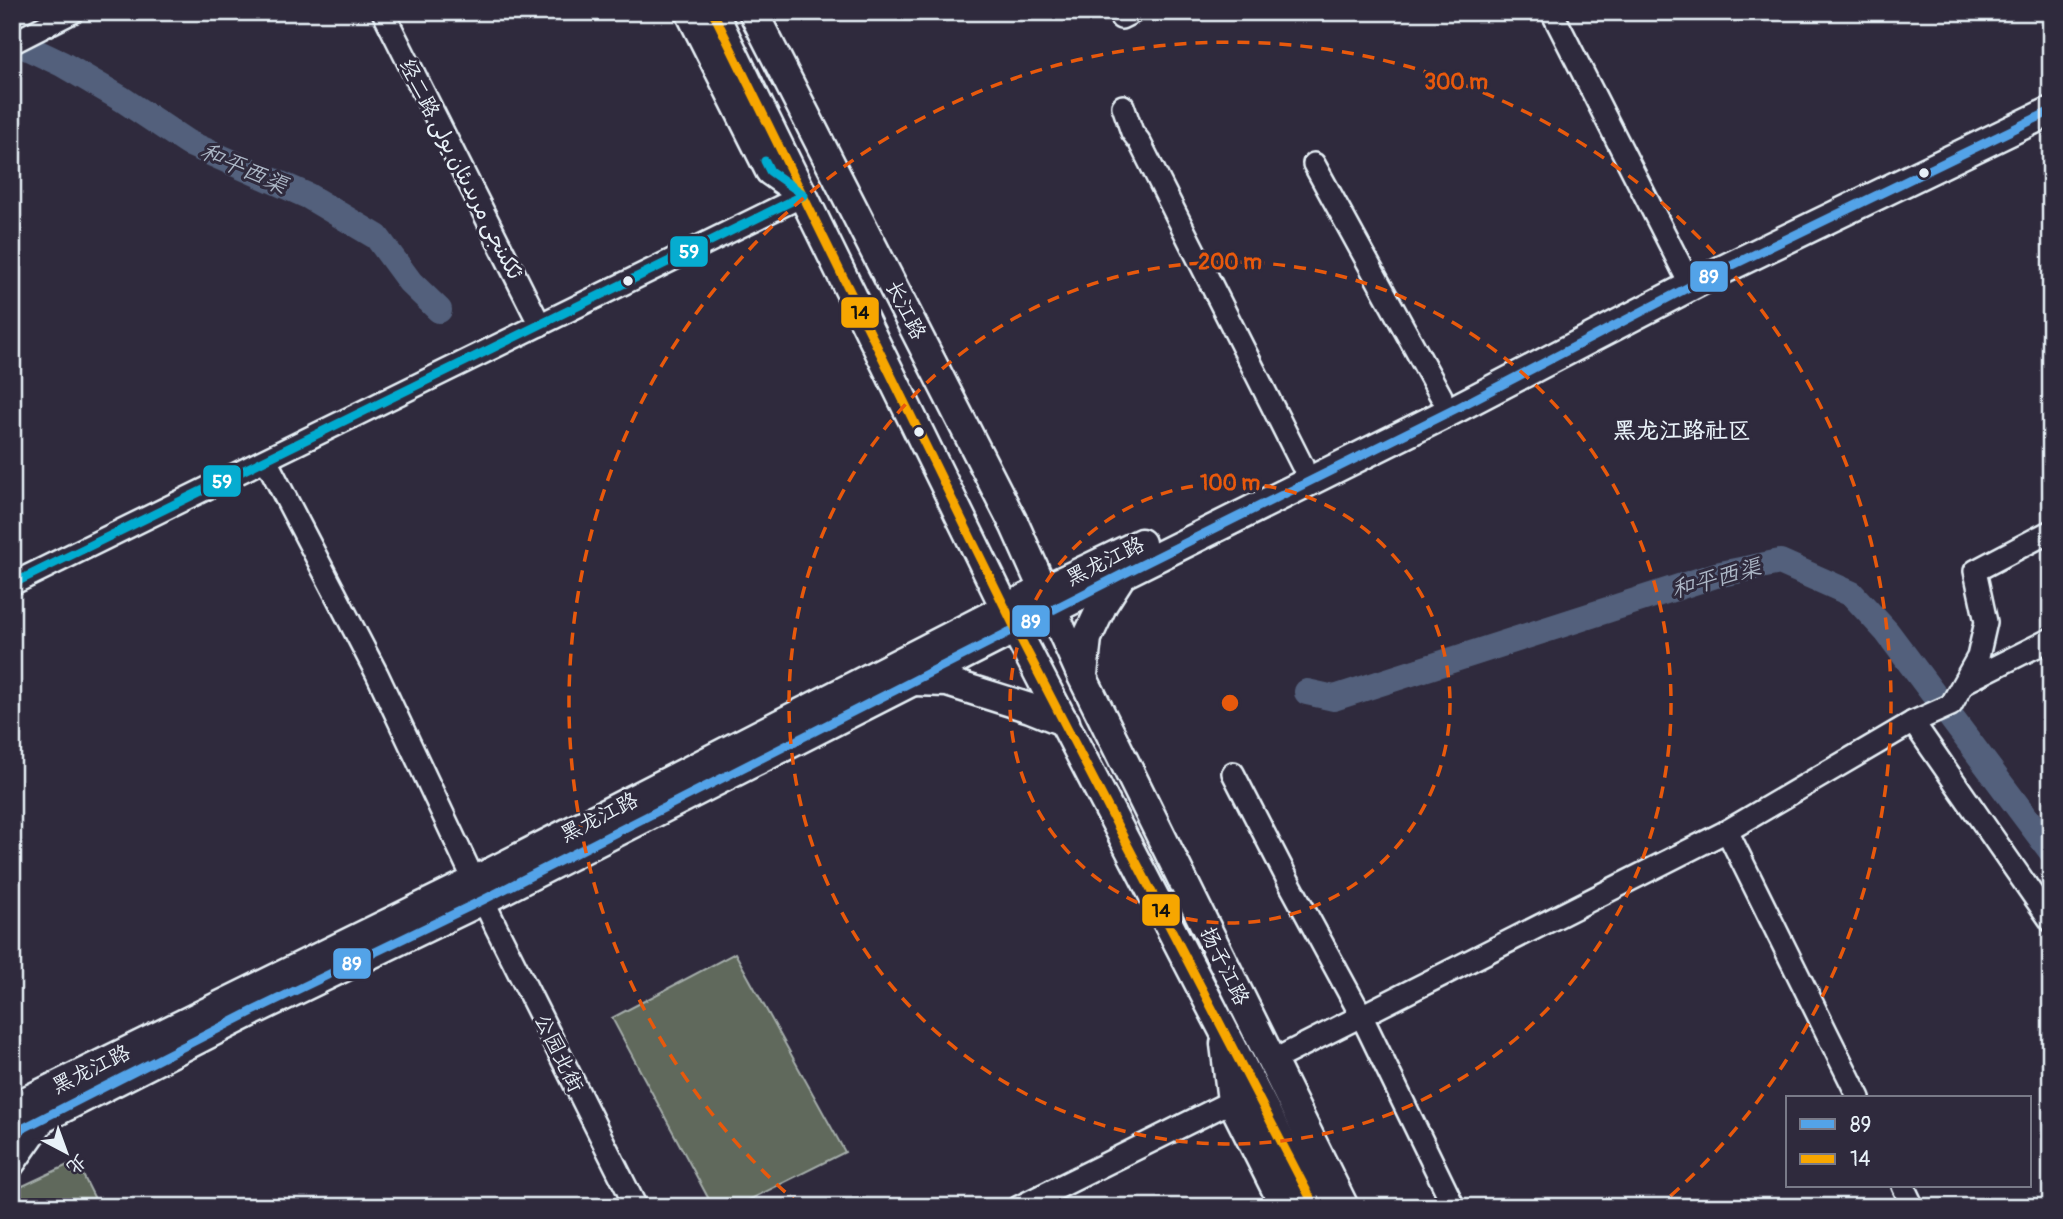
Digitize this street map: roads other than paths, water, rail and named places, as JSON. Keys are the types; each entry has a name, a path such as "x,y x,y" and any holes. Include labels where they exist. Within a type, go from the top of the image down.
{"main road":[{"path":"690,12 770,171 804,195"},
{"name":"长江路","path":"713,12 1010,618"},
{"name":"长江路","path":"753,12 863,224 1015,526 1049,600"},
{"name":"黑龙江路","path":"1049,600 1123,574 1447,413 1688,279 2051,95"},
{"name":"黑龙江路","path":"12,1134 253,1012 479,890 1049,600 1302,465 1688,279 2051,111"},
{"path":"1082,676 1087,638 1102,604 1123,574"},
{"name":"扬子江路","path":"1049,600 1082,676 1345,1207"},
{"name":"黑龙江路","path":"12,1108 479,890 911,681 1010,618"},
{"name":"扬子江路","path":"1010,618 1224,1027 1314,1207"},
{"path":"911,681 947,681 1030,708 1065,723"},
{"path":"1224,1027 1232,1101 1285,1207"}],"street":[{"path":"12,43 43,19 73,12"},
{"name":"经二路 ئككىنجى مرىدىئان يولى","path":"383,12 540,325"},
{"path":"1552,12 1688,279"},
{"path":"1123,106 1132,132 1139,141 1302,465"},
{"path":"1314,164 1441,396"},
{"path":"12,584 804,195"},
{"name":"公园北街","path":"266,460 377,674 479,890 636,1207"},
{"path":"1272,1061 1727,831 1914,722 1951,705 1978,657 1986,622 1975,571 2051,531"},
{"path":"1965,682 2051,639"},
{"path":"1914,722 2051,921"},
{"path":"1233,773 1361,1014 1454,1207"},
{"path":"1727,831 1858,1096"},
{"path":"1019,1207 1232,1101"},
{"path":"12,1167 48,1116"},
{"path":"1904,1188 1913,1207"}],"waterway":[{"name":"和平西渠","path":"28,48 62,64 122,99 188,143 308,196 377,237 410,282 439,310"},
{"name":"和平西渠","path":"1307,692 1334,698 1716,575 1780,562 1852,594 1887,632 2051,851"}],"district":[{"name":"黑龙江路社区","path":"1682,430"}]}
